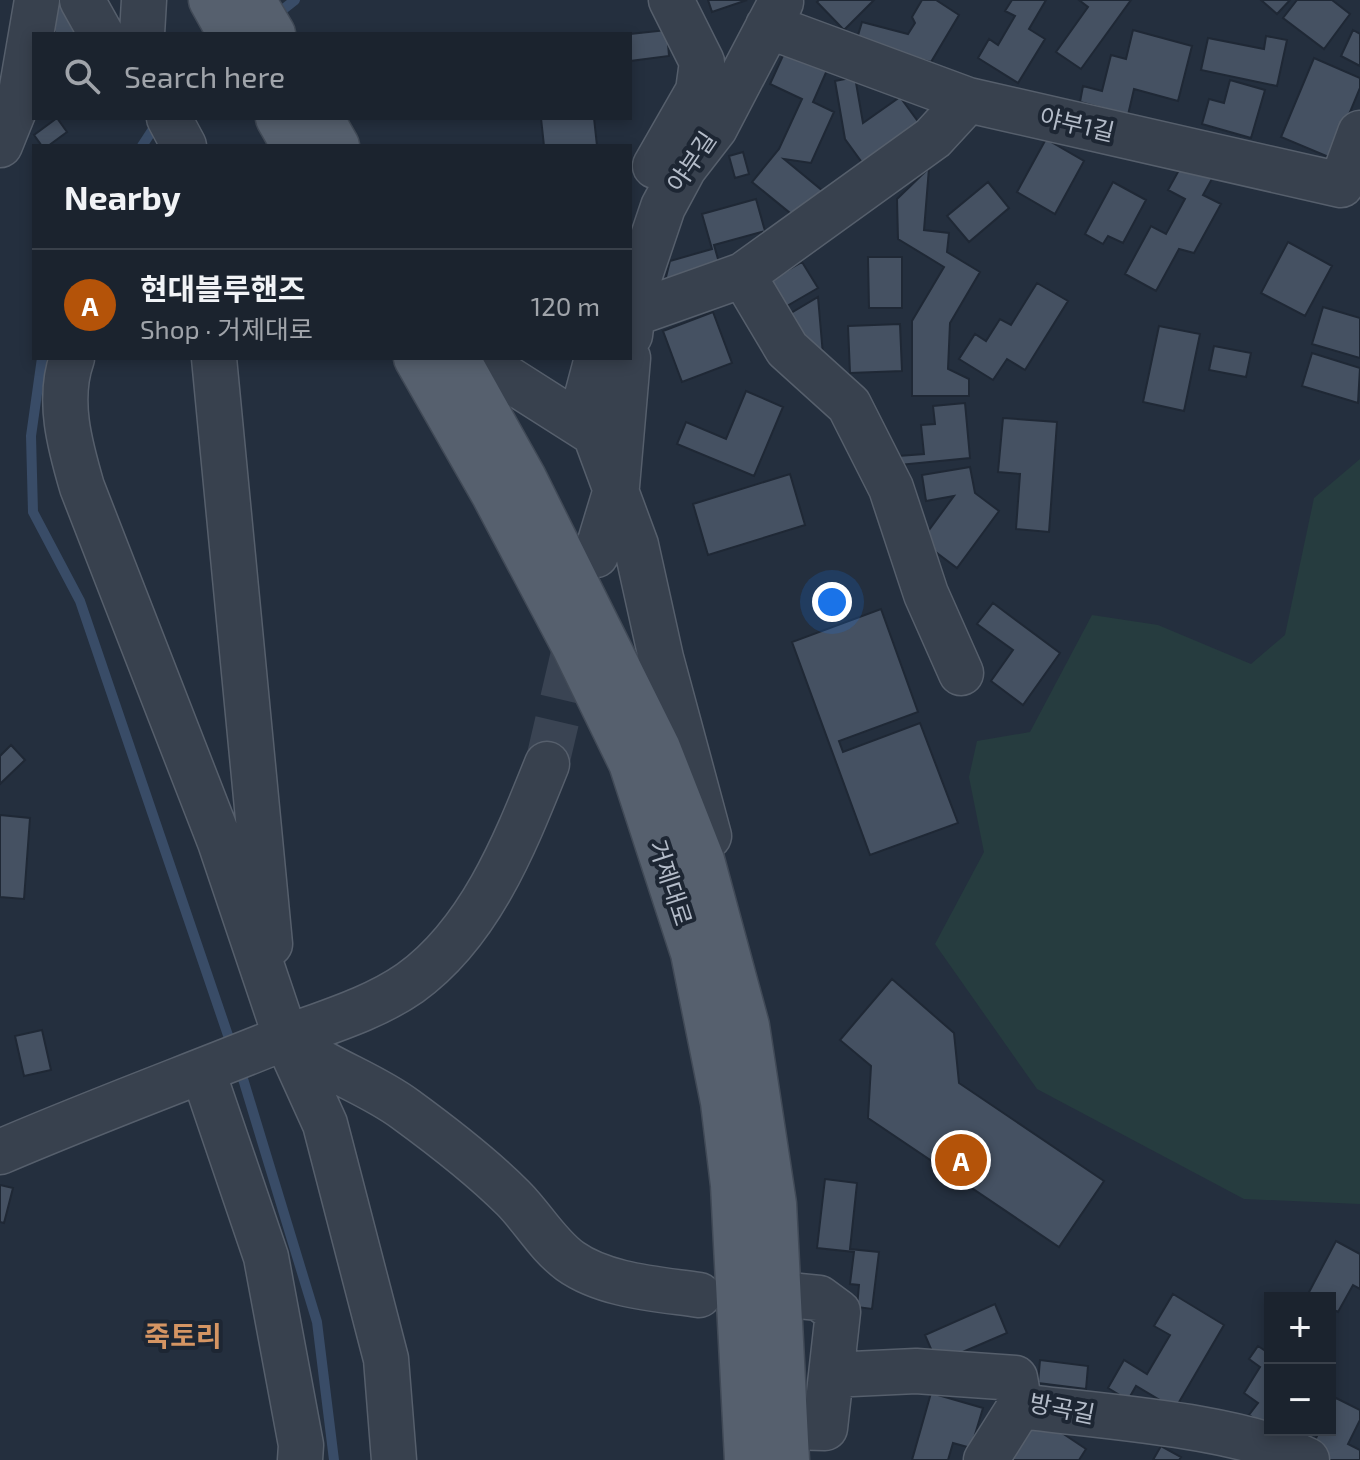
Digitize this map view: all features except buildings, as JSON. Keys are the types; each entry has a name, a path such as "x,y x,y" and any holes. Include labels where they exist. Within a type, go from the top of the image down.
{"main road":[{"path":"211,0 229,32"},
{"path":"253,0 272,32"},
{"path":"279,120 293,144"},
{"path":"322,120 336,144"},
{"name":"거제대로","path":"417,360 500,507 631,763 693,953 723,1102 733,1185 747,1460"},
{"name":"거제대로","path":"458,360 524,478 658,748 702,860 747,1026 805,1444"}],"street":[{"path":"0,97 15,47 21,0"},
{"path":"0,145 21,93 37,0"},
{"path":"82,0 100,32"},
{"path":"142,32 144,0"},
{"path":"632,239 655,166 698,91 702,62 671,0"},
{"name":"야부1길","path":"776,13 968,100 1341,185 1360,133"},
{"name":"야부길","path":"632,317 636,287 663,207 684,168 715,128 776,13"},
{"path":"632,324 743,275 933,138 968,100"},
{"path":"170,120 183,144"},
{"path":"196,144 207,120"},
{"path":"743,275 787,349 849,405 891,488 926,594 961,673"},
{"path":"71,360 68,369 66,431 82,487 220,842 280,1022 325,1124 386,1359 394,1460"},
{"path":"214,360 280,1022 312,1060 361,1082 415,1117 514,1199 545,1237 571,1262 637,1285 699,1295"},
{"path":"486,360 496,371 595,434 617,486 636,545 661,658 715,859 762,1010 771,1057 763,1126"},
{"path":"580,422 596,360"},
{"path":"596,555 617,486 628,360"},
{"path":"0,1152 95,1111 203,1072 280,1022 352,1012 410,983 446,949 484,899 515,842 547,764"},
{"path":"203,1072 266,1257 301,1445 300,1460"},
{"path":"799,1296 819,1298 838,1312 831,1375 805,1444"},
{"name":"방곡길","path":"831,1375 916,1371 1015,1378 1020,1406 1281,1447 1307,1460"},
{"path":"986,1460 1020,1406"}],"green space":[{"path":"1360,459 1360,1204 1244,1199 1037,1089 935,944 984,852 969,777 977,741 1030,732 1092,615 1158,625 1251,664 1285,635 1314,498"}],"waterway":[{"path":"281,11 295,0"},
{"path":"143,144 157,123"},
{"path":"42,360 31,436 33,512 80,601 233,1050"},
{"path":"240,1069 317,1322 334,1460"}],"tunnel":[{"path":"547,764 580,623"}],"place":[{"name":"현대블루핸즈","path":"961,1160"}],"district":[{"name":"죽토리","path":"183,1336"}]}
